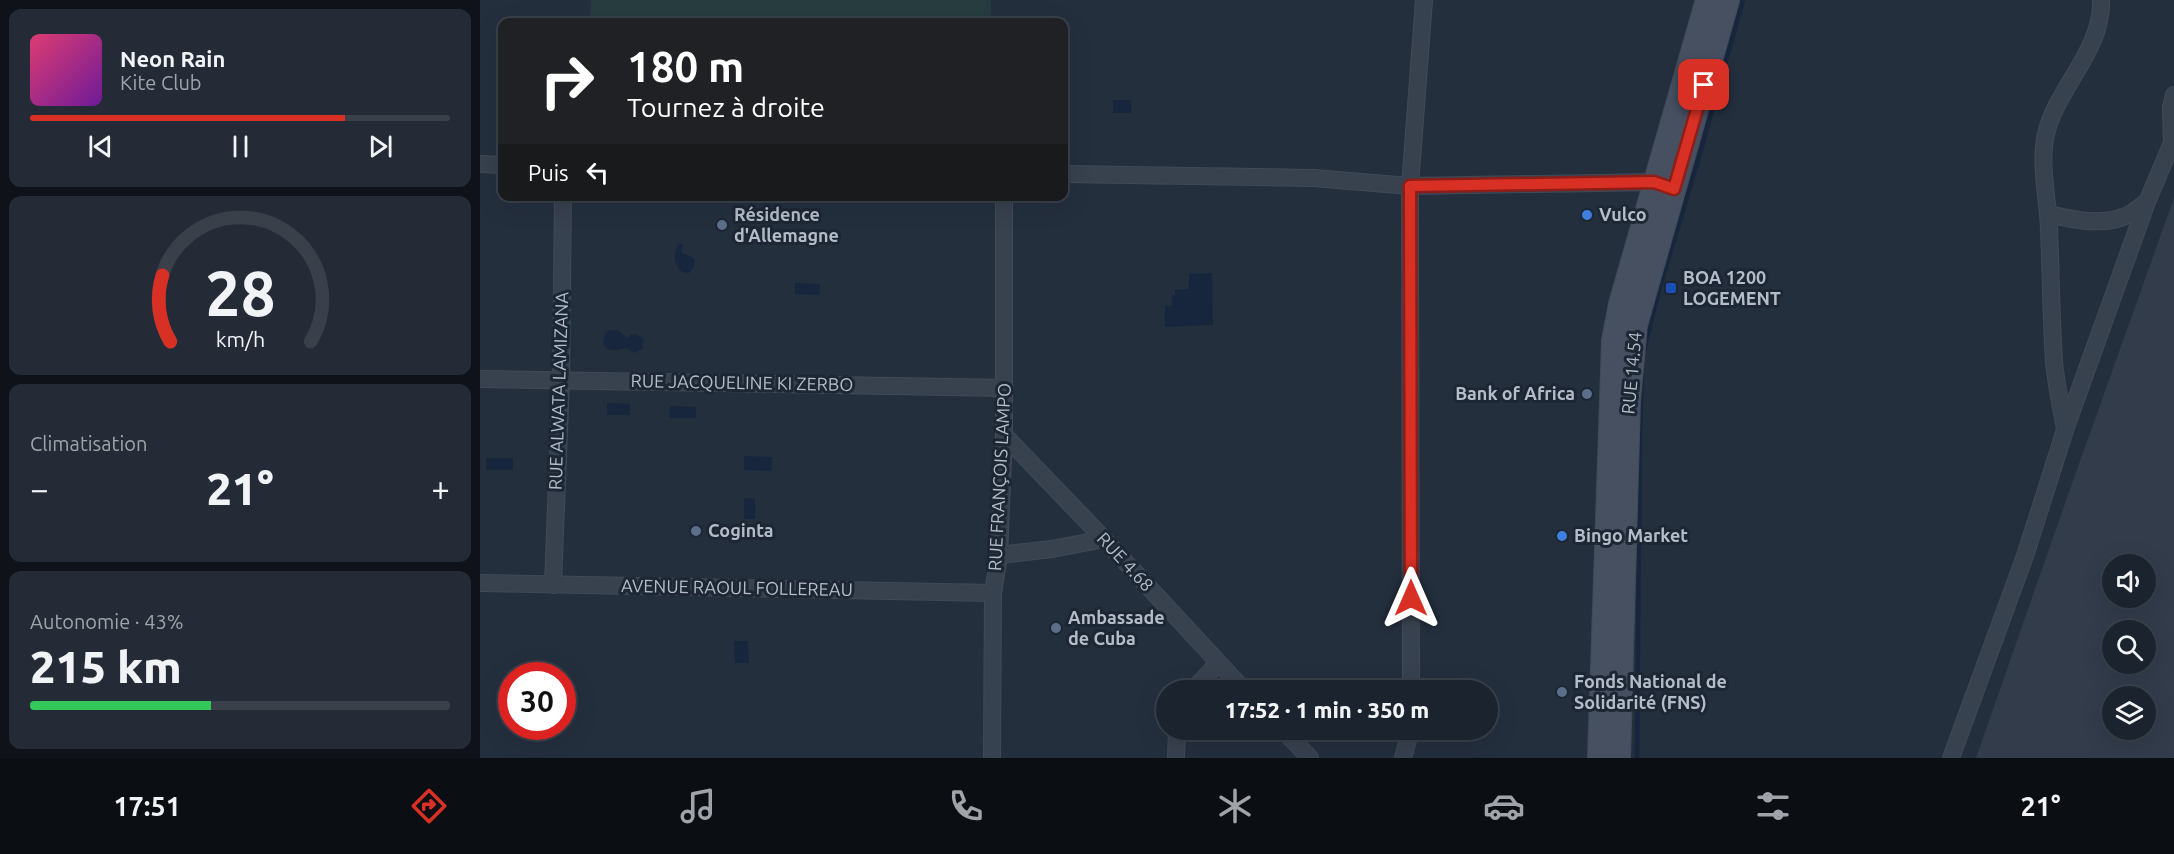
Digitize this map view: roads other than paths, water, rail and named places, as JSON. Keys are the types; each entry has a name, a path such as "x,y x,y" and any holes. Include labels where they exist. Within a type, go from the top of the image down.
{"main road":[{"name":"RUE 14.54","path":"1619,758 1629,401 1634,339 1664,185 1707,0"},
{"name":"RUE 14.54","path":"1599,758 1613,341 1620,304 1728,0"}],"street":[{"path":"1411,680 1410,186 1424,0"},
{"path":"2065,430 2054,364 2044,161 2046,134 2051,117 2086,55 2095,32 2101,0"},
{"path":"1951,758 2025,556 2065,430 2147,202 2173,143 2170,121 2174,95"},
{"path":"480,164 498,165"},
{"path":"1068,174 1313,178 1410,186 1664,185"},
{"name":"RUE ALWATA LAMIZANA","path":"553,585 561,379 563,201"},
{"name":"RUE FRANÇOIS LAMPO","path":"992,758 993,593 999,555 1004,435 1004,201"},
{"path":"2048,214 2097,221 2123,218 2147,202"},
{"name":"RUE JACQUELINE KI ZERBO","path":"480,379 1005,388"},
{"name":"RUE 4.68","path":"1004,435 1234,680"},
{"path":"999,555 1052,549 1104,539"},
{"name":"AVENUE RAOUL FOLLEREAU","path":"480,583 993,593"},
{"path":"1202,680 1218,663"},
{"path":"1176,758 1177,740"},
{"path":"1293,740 1310,758"},
{"path":"1403,758 1408,740"}],"waterway":[{"path":"1644,350 1659,290 1743,0"},
{"path":"1637,758 1642,374"}],"place":[{"name":"Vulco","path":"1587,215"},
{"name":"Résidence d'Allemagne","path":"722,225"},
{"name":"BOA 1200 LOGEMENT","path":"1671,288"},
{"name":"Bank of Africa","path":"1587,394"},
{"name":"Coginta","path":"696,531"},
{"name":"Bingo Market","path":"1562,536"},
{"name":"Ambassade de Cuba","path":"1056,628"},
{"name":"Fonds National de Solidarité (FNS)","path":"1562,692"}]}
